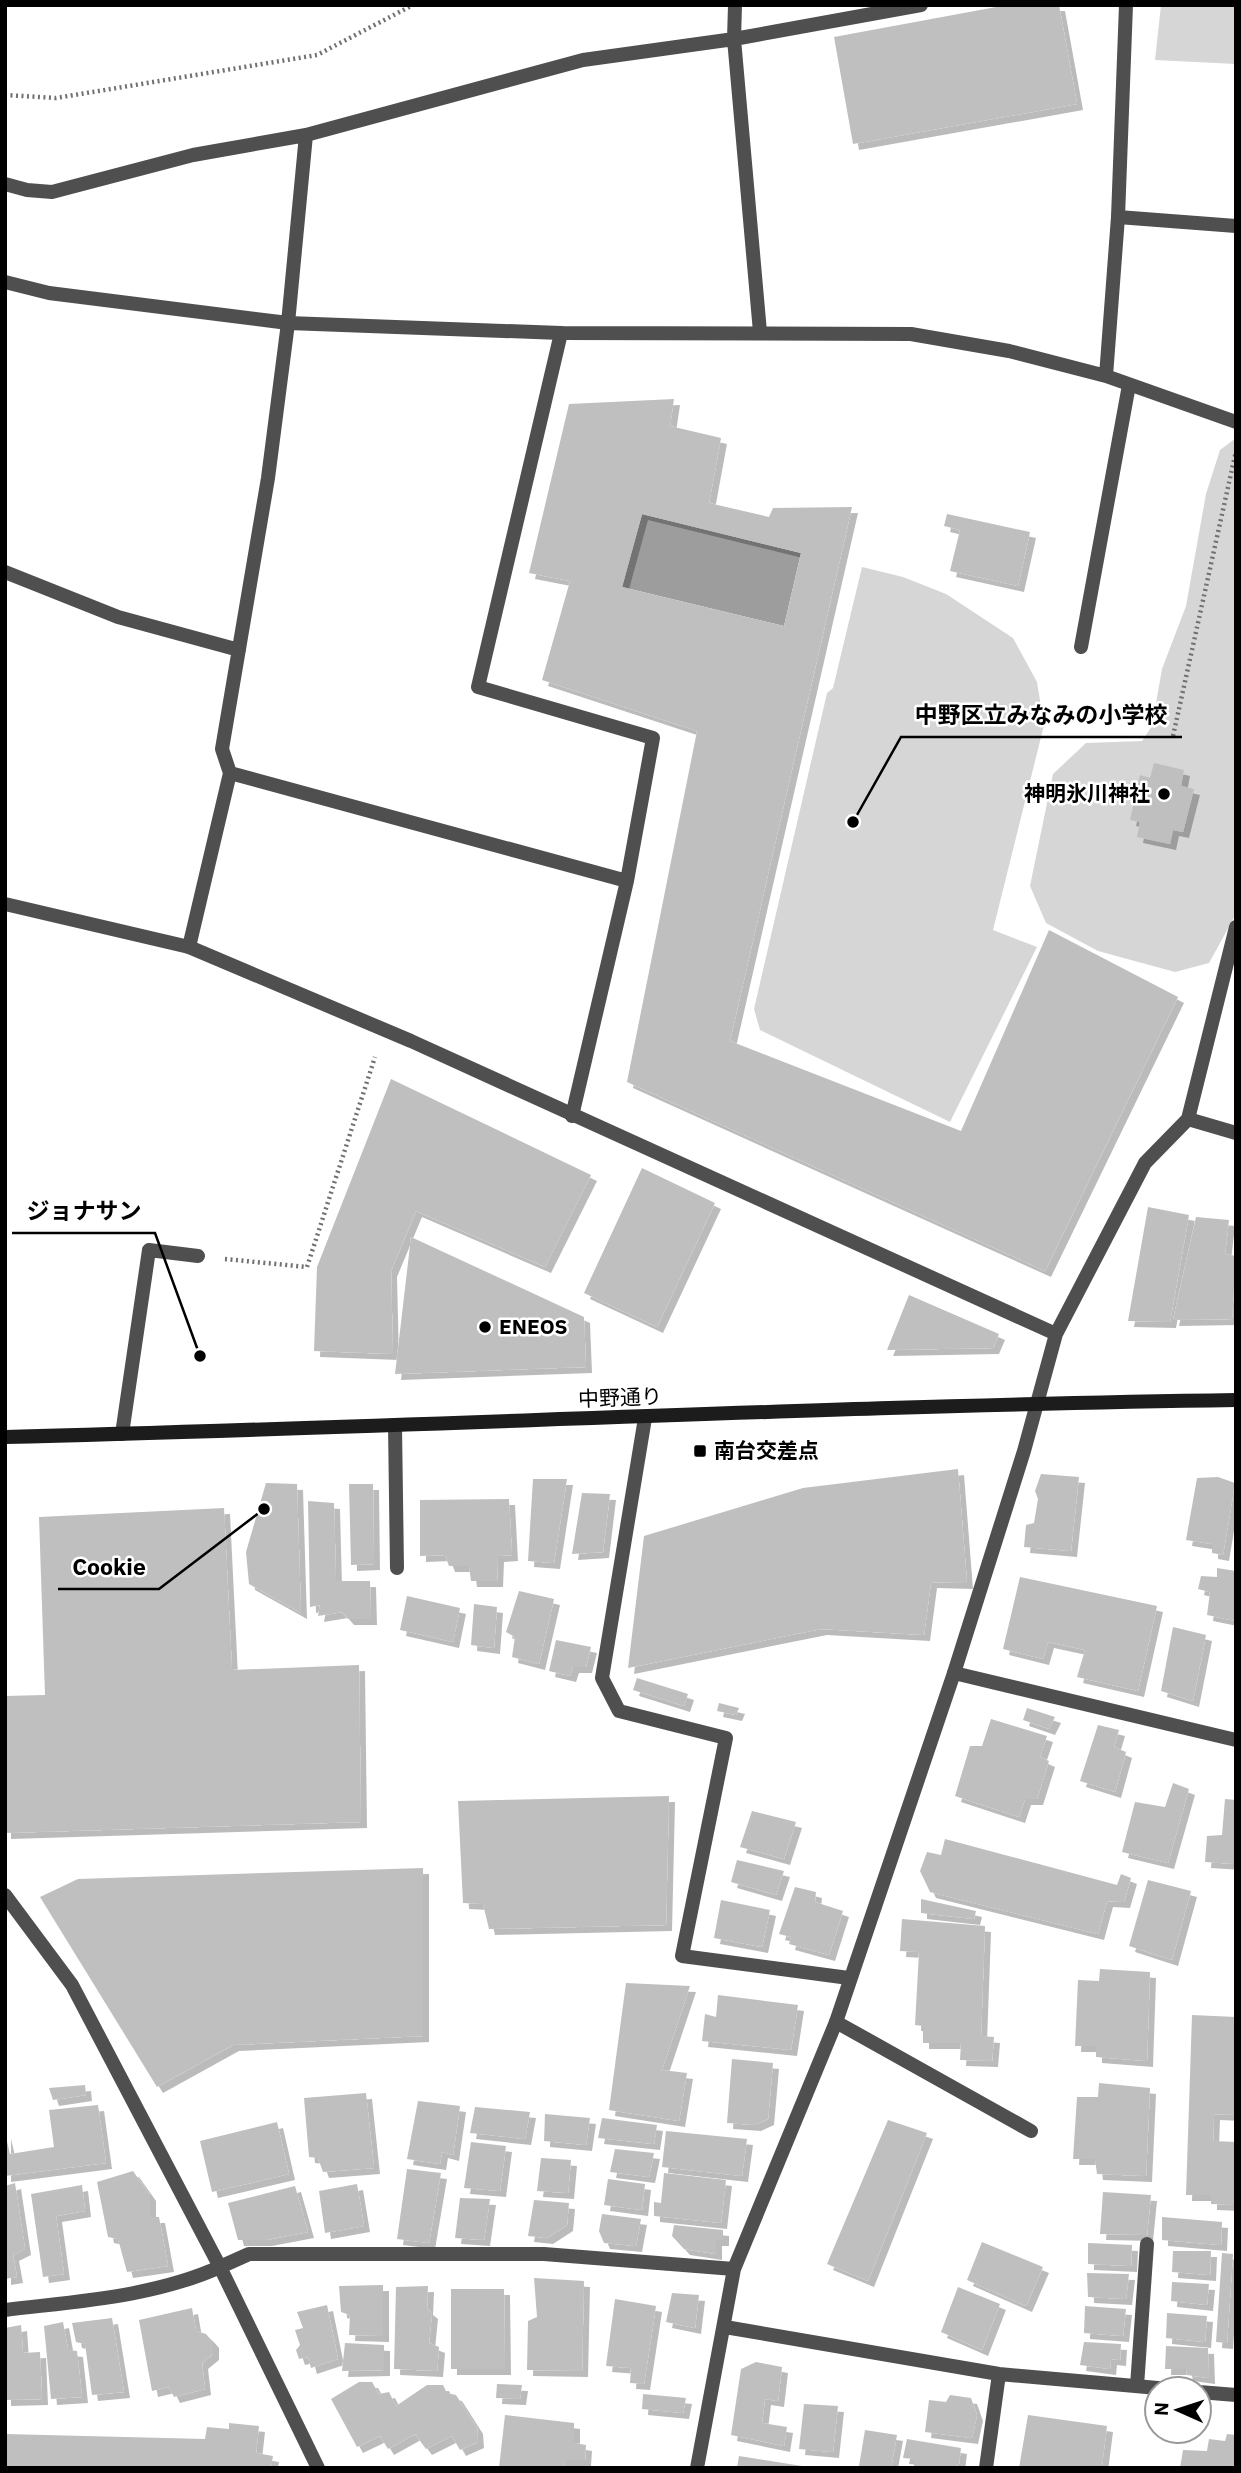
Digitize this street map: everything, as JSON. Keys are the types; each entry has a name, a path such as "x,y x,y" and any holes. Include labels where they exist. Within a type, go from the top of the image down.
{"main road":[{"name":"中野通り","path":"5,1437 645,1418 1036,1403 1236,1400"}],"street":[{"path":"735,5 733,39 760,332"},
{"path":"5,184 27,190 52,192 193,155 306,135 583,60 733,39 921,5"},
{"path":"1106,376 1118,217 1126,5"},
{"path":"188,947 230,773 222,749 268,478 288,323 306,135"},
{"path":"1118,217 1236,226"},
{"path":"5,282 49,293 288,323 561,333 911,334 1009,351 1106,376 1236,422"},
{"path":"561,333 478,687 653,738 627,881 572,1116"},
{"path":"1081,647 1129,385"},
{"path":"5,572 118,617 239,650"},
{"path":"230,773 627,881"},
{"path":"6,907 188,947 384,1030 1056,1334"},
{"path":"697,2468 734,2269 836,2022 954,1673 1056,1334 1145,1163 1188,1119 1236,927"},
{"path":"1188,1119 1236,1133"},
{"path":"122,1434 149,1250 198,1256"},
{"path":"645,1418 602,1678 619,1710 726,1738 682,1956 849,1978"},
{"path":"396,1426 397,1569"},
{"path":"954,1673 1236,1740"},
{"path":"5,1895 72,1986 220,2267 318,2468"},
{"path":"836,2022 1031,2131"},
{"path":"1137,2386 1147,2244"},
{"path":"5,2310 129,2295 196,2278 249,2255 544,2254 734,2269"},
{"path":"725,2327 999,2374 1143,2387"},
{"path":"986,2468 999,2374"},
{"path":"1213,2393 1236,2395"}],"path":[{"path":"5,95 56,97 317,55 413,5"},
{"path":"1173,736 1236,450"},
{"path":"198,1256 307,1267 384,1030"}],"shaded area":[{"path":"1161,5 1236,5 1236,64 1155,60"},
{"path":"1236,438 1236,914 1209,963 1175,972 1098,951 1046,923 1030,886 1053,774 1086,743 1142,741 1152,726 1162,669 1186,606 1206,494 1220,450"},
{"path":"642,514 801,553 784,626 622,587"},
{"path":"862,567 903,577 946,594 1013,638 1037,682 1044,725 993,930 1037,947 950,1122 760,1030 754,1009 827,693 833,688"}],"building":[{"path":"1007,5 1059,5 1077,104 853,144 834,37"},
{"path":"674,399 670,426 721,438 709,503 769,517 773,508 852,507 730,1041 961,1131 1049,930 1178,997 1045,1271 627,1082 697,731 542,680 570,581 529,573 569,404","holes":["642,514 801,553 784,626 622,587"]},
{"path":"947,514 1030,532 1018,586 950,571 960,530 944,526"},
{"path":"1154,763 1184,770 1181,786 1194,789 1183,832 1173,830 1170,844 1137,837 1140,822 1130,820 1140,775 1150,778"},
{"path":"391,1079 591,1175 545,1267 416,1211 391,1271 393,1354 314,1351 317,1267"},
{"path":"642,1168 715,1203 657,1327 584,1293"},
{"path":"1148,1207 1189,1215 1170,1322 1128,1321"},
{"path":"1196,1217 1229,1220 1225,1254 1236,1256 1232,1319 1173,1320"},
{"path":"411,1237 584,1317 586,1367 395,1374"},
{"path":"909,1295 999,1334 993,1348 887,1350"},
{"path":"958,1469 967,1583 931,1582 924,1635 821,1629 628,1668 644,1536 803,1488"},
{"path":"1041,1474 1079,1477 1071,1551 1024,1547 1026,1525 1034,1523 1038,1499 1035,1491"},
{"path":"1218,1477 1235,1483 1223,1555 1212,1553 1212,1544 1186,1540 1197,1478"},
{"path":"533,1479 567,1479 554,1563 528,1561"},
{"path":"266,1483 297,1484 301,1613 249,1584 246,1552"},
{"path":"349,1484 373,1484 374,1564 351,1565"},
{"path":"582,1493 610,1494 603,1552 572,1554"},
{"path":"509,1499 512,1555 498,1556 497,1581 471,1581 469,1566 449,1566 445,1555 420,1556 420,1500"},
{"path":"308,1501 334,1503 336,1581 370,1581 371,1619 348,1619 342,1612 318,1616 320,1605 310,1607"},
{"path":"224,1508 232,1670 359,1665 361,1822 5,1833 5,1696 45,1695 39,1517"},
{"path":"1217,1568 1236,1571 1236,1621 1207,1615 1210,1592 1198,1589 1201,1576 1217,1577"},
{"path":"1020,1577 1157,1606 1138,1691 1077,1677 1085,1650 1048,1642 1043,1659 1003,1649"},
{"path":"519,1591 554,1599 539,1664 512,1657 515,1637 506,1632"},
{"path":"407,1596 460,1608 453,1642 400,1630"},
{"path":"474,1604 497,1607 494,1648 471,1645"},
{"path":"1173,1627 1206,1635 1193,1701 1161,1691"},
{"path":"556,1640 591,1647 586,1667 573,1667 570,1676 549,1671"},
{"path":"637,1678 688,1694 684,1706 633,1690"},
{"path":"719,1703 739,1708 736,1715 717,1711"},
{"path":"1027,1708 1055,1717 1049,1729 1023,1720"},
{"path":"991,1719 1047,1736 1040,1757 1049,1761 1037,1799 1025,1799 1019,1817 955,1796 970,1746 982,1746"},
{"path":"1098,1725 1119,1730 1114,1747 1126,1752 1115,1792 1080,1781"},
{"path":"1173,1783 1189,1789 1168,1863 1122,1852 1135,1802 1165,1807"},
{"path":"669,1796 666,1925 489,1929 483,1904 463,1903 458,1801"},
{"path":"1225,1799 1236,1800 1236,1864 1205,1862 1207,1836 1222,1835"},
{"path":"752,1811 796,1822 784,1859 740,1847"},
{"path":"945,1839 1117,1885 1121,1874 1131,1878 1124,1902 1107,1901 1098,1934 930,1892 920,1871 927,1852 941,1855"},
{"path":"737,1860 784,1871 776,1895 731,1882"},
{"path":"423,1868 423,2036 233,2045 157,2087 40,1897 78,1879"},
{"path":"1148,1880 1191,1891 1172,1960 1129,1946"},
{"path":"795,1887 816,1892 815,1902 843,1911 829,1955 789,1944 791,1937 779,1934"},
{"path":"921,1899 976,1911 974,1919 921,1913"},
{"path":"721,1900 770,1910 762,1947 714,1938"},
{"path":"902,1919 985,1926 981,2036 994,2037 992,2061 960,2060 961,2043 923,2043 923,2026 915,2025 919,1952 900,1951"},
{"path":"1100,1969 1150,1972 1147,2061 1096,2057 1096,2046 1075,2046 1078,1980 1099,1981"},
{"path":"626,1983 690,1986 662,2070 687,2073 679,2121 609,2110"},
{"path":"718,1995 798,2005 791,2050 702,2041 705,2014 716,2017"},
{"path":"1192,2015 1236,2017 1236,2115 1214,2114 1213,2141 1236,2142 1236,2205 1211,2204 1211,2195 1186,2195"},
{"path":"732,2059 773,2063 768,2119 755,2125 727,2123"},
{"path":"1099,2083 1150,2088 1146,2176 1097,2174 1095,2159 1073,2159 1077,2097 1098,2097"},
{"path":"85,2085 86,2095 53,2100 49,2088"},
{"path":"366,2093 374,2168 323,2172 318,2158 309,2157 304,2098"},
{"path":"418,2101 460,2106 453,2155 442,2152 440,2164 407,2159"},
{"path":"98,2105 106,2163 5,2176 5,2133 10,2154 54,2147 49,2110"},
{"path":"475,2107 530,2112 525,2139 470,2133"},
{"path":"545,2114 590,2118 586,2145 544,2141"},
{"path":"602,2118 657,2125 654,2144 598,2138"},
{"path":"888,2120 927,2133 868,2281 827,2264"},
{"path":"277,2122 289,2174 212,2192 200,2141"},
{"path":"666,2131 747,2139 742,2176 662,2167"},
{"path":"471,2142 506,2146 500,2191 464,2188"},
{"path":"615,2149 654,2153 649,2177 610,2172"},
{"path":"541,2158 571,2160 568,2193 537,2191"},
{"path":"407,2169 441,2173 429,2243 397,2239"},
{"path":"133,2171 150,2195 150,2217 159,2217 168,2266 127,2272 118,2239 108,2237 97,2182"},
{"path":"664,2173 726,2180 721,2223 654,2216 654,2202 661,2203"},
{"path":"608,2179 645,2184 642,2210 604,2205"},
{"path":"15,2183 25,2249 13,2255 17,2277 5,2279 5,2186"},
{"path":"357,2184 364,2226 325,2233 319,2191"},
{"path":"82,2185 85,2211 56,2216 64,2274 43,2277 31,2194"},
{"path":"295,2186 308,2232 266,2240 238,2240 228,2203"},
{"path":"1103,2192 1151,2195 1147,2235 1100,2234"},
{"path":"460,2198 490,2199 484,2240 455,2238"},
{"path":"534,2200 569,2203 567,2225 547,2238 528,2236"},
{"path":"602,2214 641,2219 636,2246 604,2243 599,2231"},
{"path":"1162,2217 1222,2222 1221,2245 1162,2240"},
{"path":"674,2225 723,2230 723,2240 716,2240 716,2254 684,2249 672,2236"},
{"path":"982,2242 1043,2267 1026,2306 967,2280"},
{"path":"1088,2243 1132,2245 1131,2266 1088,2264"},
{"path":"1173,2251 1211,2251 1210,2275 1172,2272"},
{"path":"1222,2253 1233,2254 1227,2343 1216,2342"},
{"path":"1087,2273 1129,2274 1126,2299 1088,2297"},
{"path":"534,2278 584,2281 582,2371 527,2370 528,2321 537,2317"},
{"path":"1172,2282 1209,2284 1207,2305 1171,2301"},
{"path":"383,2285 383,2336 349,2335 350,2315 341,2312 339,2286"},
{"path":"428,2286 427,2309 432,2313 429,2343 439,2347 437,2371 394,2369 396,2287"},
{"path":"958,2287 1000,2304 982,2350 941,2332"},
{"path":"451,2289 504,2289 505,2369 451,2369"},
{"path":"672,2293 699,2295 695,2328 666,2322"},
{"path":"615,2299 656,2306 644,2384 630,2383 631,2368 606,2366"},
{"path":"327,2305 338,2359 311,2368 308,2357 299,2359 296,2350 300,2345 295,2330 303,2328 297,2312"},
{"path":"1085,2306 1126,2309 1123,2336 1084,2333"},
{"path":"192,2308 196,2331 206,2334 213,2342 213,2354 202,2363 205,2389 174,2397 169,2387 152,2391 139,2320"},
{"path":"1167,2313 1207,2316 1205,2342 1166,2338"},
{"path":"112,2318 124,2392 92,2395 85,2344 76,2342 72,2323"},
{"path":"63,2322 68,2350 77,2351 82,2397 51,2399 44,2326"},
{"path":"21,2325 23,2353 40,2352 42,2399 5,2400 5,2328"},
{"path":"1084,2342 1121,2344 1120,2360 1111,2359 1110,2369 1080,2365"},
{"path":"345,2343 384,2345 384,2370 342,2371"},
{"path":"1166,2346 1208,2348 1209,2375 1187,2375 1186,2369 1165,2369"},
{"path":"756,2362 782,2367 778,2401 765,2399 762,2423 787,2427 784,2446 731,2435 741,2369"},
{"path":"359,2382 372,2382 379,2394 389,2392 396,2406 427,2385 443,2385 447,2393 456,2395 477,2428 478,2442 460,2450 452,2436 426,2449 415,2434 388,2449 380,2436 357,2447 331,2399"},
{"path":"497,2384 522,2385 520,2399 496,2398"},
{"path":"643,2394 686,2398 683,2413 642,2409"},
{"path":"950,2395 971,2398 977,2415 972,2438 925,2432 929,2400 946,2402"},
{"path":"804,2404 838,2406 833,2452 799,2449"},
{"path":"505,2415 574,2423 574,2443 586,2445 585,2460 565,2460 564,2468 499,2468"},
{"path":"1028,2415 1107,2426 1102,2465 1086,2465 1086,2468 1019,2468"},
{"path":"229,2423 259,2426 256,2453 273,2456 271,2468 5,2468 5,2434 205,2439 207,2427 229,2429"},
{"path":"865,2430 897,2435 891,2468 859,2466"},
{"path":"1227,2434 1236,2435 1236,2468 1180,2468 1183,2450 1207,2451 1208,2445 1213,2445 1213,2440 1225,2441"},
{"path":"907,2439 961,2448 959,2464 953,2468 914,2467 914,2459 903,2458"},
{"path":"739,2456 802,2466 802,2468 737,2468"}],"place":[{"name":"神明氷川神社","path":"1164,794"},
{"name":"中野区立みなみの小学校","path":"853,822"},
{"name":"ENEOS","path":"485,1327"},
{"name":"ジョナサン","path":"200,1356"},
{"name":"南台交差点","path":"700,1451"},
{"name":"Cookie","path":"264,1509"}]}
